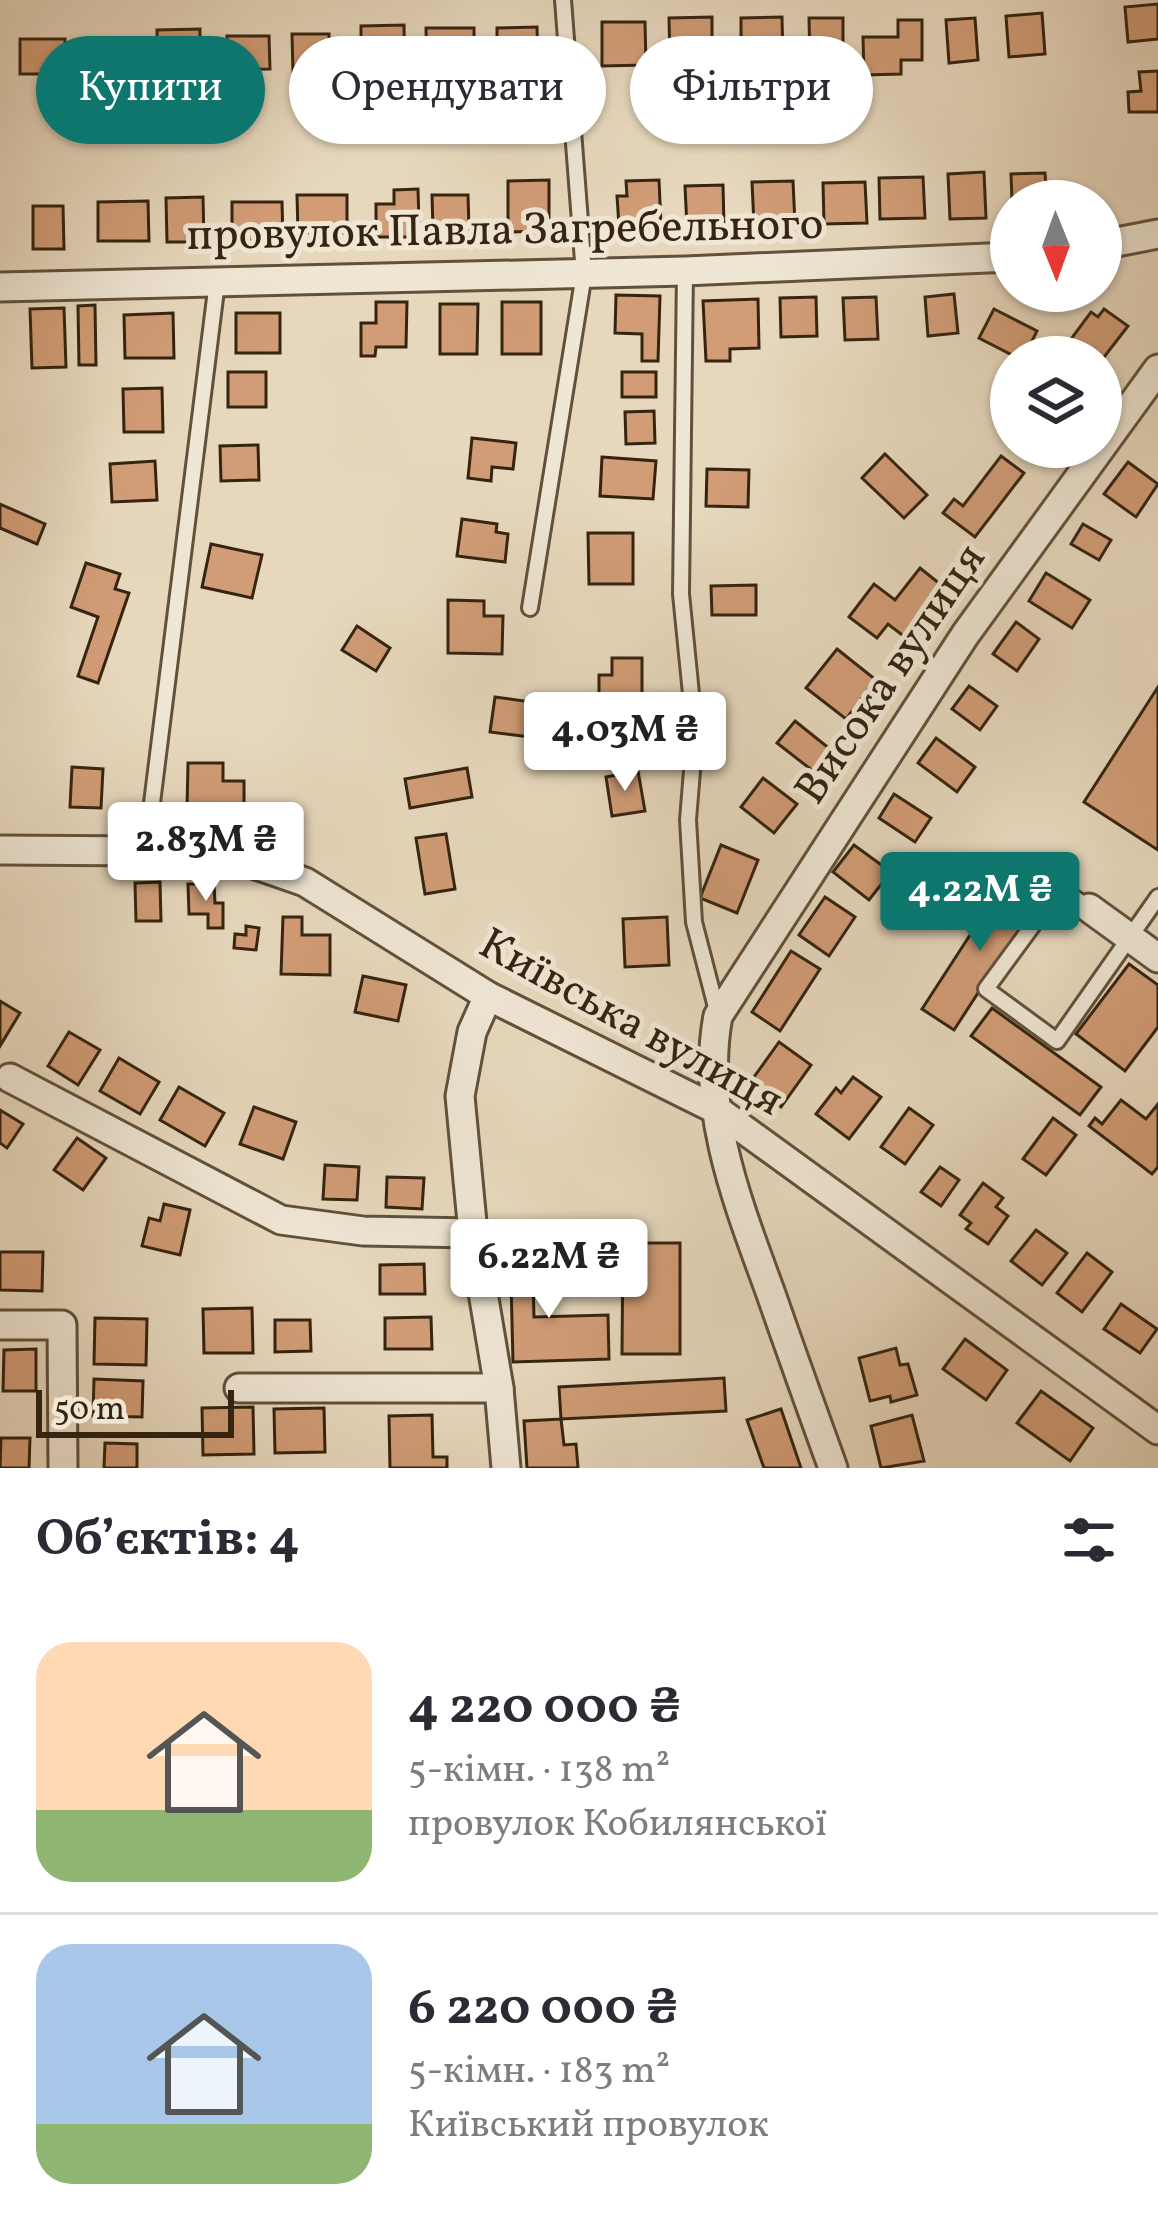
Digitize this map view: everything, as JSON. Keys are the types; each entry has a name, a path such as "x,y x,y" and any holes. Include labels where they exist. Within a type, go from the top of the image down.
{"street":[{"path":"1122,241 1158,235"},
{"name":"провулок Павла Загребельного","path":"0,286 686,272 990,258"},
{"name":"Висока вулиця","path":"833,1468 730,1180 712,1046 718,1016 965,635 1158,369"},
{"name":"Київська вулиця","path":"0,850 146,850 232,857 305,881 488,996 717,1110 1158,1430"},
{"path":"1089,908 1158,958"},
{"path":"488,996 472,1031 460,1096 473,1233 499,1388 506,1468"},
{"path":"10,1078 281,1220 363,1231 473,1233"},
{"path":"0,1324 62,1325 63,1468"},
{"path":"239,1388 499,1388"}],"lane":[{"path":"530,608 584,274 563,0"},
{"path":"686,272 681,594 695,734 688,820 694,922 718,1016"},
{"path":"146,850 218,282"},
{"path":"1089,908 1060,888 986,989 1057,1041 1158,897"}],"building":[{"path":"1158,4 1158,39 1128,42 1125,7"},
{"path":"1042,13 1045,54 1009,57 1006,16"},
{"path":"712,17 712,36 669,36 669,18"},
{"path":"782,17 782,36 741,36 741,18"},
{"path":"809,18 843,18 843,36 809,36"},
{"path":"975,18 978,60 949,63 946,20"},
{"path":"898,20 922,20 922,60 901,60 901,74 873,75 873,37 898,37"},
{"path":"602,22 645,22 645,36 630,36 630,65 606,66 606,36 602,36"},
{"path":"404,25 404,36 361,36 361,26"},
{"path":"537,27 537,36 497,36 497,28"},
{"path":"426,28 474,28 474,36 426,36"},
{"path":"200,29 200,36 157,36 157,30"},
{"path":"265,36 269,36 270,69 265,69"},
{"path":"20,39 36,39 36,74 20,74"},
{"path":"1158,71 1158,112 1129,112 1128,92 1141,91 1139,72"},
{"path":"984,172 986,218 950,219 948,174"},
{"path":"1045,173 1046,180 1011,180 1011,174"},
{"path":"923,177 925,218 880,219 879,178"},
{"path":"549,180 549,231 508,232 508,181"},
{"path":"659,180 661,225 619,226 617,196 627,196 626,181"},
{"path":"793,181 795,224 754,225 752,182"},
{"path":"865,182 867,223 824,224 823,183"},
{"path":"723,185 724,226 687,228 685,186"},
{"path":"418,189 419,224 410,224 410,237 376,237 376,204 394,204 394,190"},
{"path":"297,195 347,195 347,233 298,233"},
{"path":"432,195 468,195 469,228 433,229"},
{"path":"203,197 204,242 167,242 166,198"},
{"path":"148,201 149,241 98,241 98,202"},
{"path":"232,202 282,202 283,240 232,241"},
{"path":"33,206 63,206 64,249 33,249"},
{"path":"954,294 958,333 928,336 925,297"},
{"path":"616,295 660,296 658,361 642,361 642,334 615,333"},
{"path":"816,297 817,336 781,337 780,298"},
{"path":"876,297 878,339 845,340 843,298"},
{"path":"758,299 759,348 730,349 730,361 706,361 703,301"},
{"path":"376,302 407,302 406,347 376,347 375,356 361,356 361,323 376,323"},
{"path":"502,302 541,302 541,354 502,354"},
{"path":"440,304 478,304 477,354 440,354"},
{"path":"95,305 96,365 79,365 78,306"},
{"path":"64,308 66,367 32,368 30,309"},
{"path":"992,312 1037,331 1034,336 990,336 990,344 979,338"},
{"path":"1091,312 1098,317 1108,312 1128,326 1120,336 1073,336"},
{"path":"173,313 174,358 125,358 124,315"},
{"path":"236,313 280,313 280,353 236,353"},
{"path":"228,372 266,372 266,407 228,407"},
{"path":"622,372 656,372 656,397 622,397"},
{"path":"162,388 163,432 124,432 123,389"},
{"path":"654,411 655,443 626,444 625,412"},
{"path":"472,438 516,443 513,469 492,467 491,481 468,478"},
{"path":"258,445 259,480 221,481 220,446"},
{"path":"885,454 927,495 904,518 862,478"},
{"path":"602,457 656,461 653,499 600,496"},
{"path":"155,461 157,500 112,502 110,464"},
{"path":"1128,462 1158,484 1136,517 1104,494"},
{"path":"992,468 1017,468 1024,473 975,537 943,513 954,499 963,506"},
{"path":"707,469 749,470 748,507 706,506"},
{"path":"0,504 45,524 37,544 0,528"},
{"path":"462,519 497,524 496,532 508,534 505,562 457,556"},
{"path":"1083,524 1111,540 1099,560 1071,544"},
{"path":"588,533 633,533 633,584 589,584"},
{"path":"211,544 262,555 252,598 202,587"},
{"path":"86,563 120,574 115,589 129,593 98,683 78,676 98,617 71,607"},
{"path":"920,568 945,588 906,638 888,624 877,638 849,617 874,584 895,600"},
{"path":"1046,573 1090,600 1072,628 1029,601"},
{"path":"756,585 756,615 712,615 711,586"},
{"path":"448,600 484,601 484,616 503,616 502,654 448,653"},
{"path":"1016,622 1039,639 1017,671 993,654"},
{"path":"357,626 390,648 376,671 342,650"},
{"path":"837,649 876,680 846,719 806,688"},
{"path":"612,658 642,658 642,708 599,709 599,675 612,675"},
{"path":"969,686 997,706 980,730 952,709"},
{"path":"1158,687 1158,850 1084,802"},
{"path":"495,697 552,705 547,739 490,732"},
{"path":"795,721 830,749 813,771 777,743"},
{"path":"936,738 975,767 957,792 918,763"},
{"path":"188,763 223,763 223,781 244,781 244,809 187,809"},
{"path":"72,767 103,769 101,808 70,807"},
{"path":"467,768 472,797 410,808 405,779"},
{"path":"638,771 645,811 612,816 606,777"},
{"path":"763,778 797,804 774,833 741,807"},
{"path":"894,794 931,818 915,842 879,818"},
{"path":"446,834 455,889 425,894 416,838"},
{"path":"721,845 758,860 737,913 700,898"},
{"path":"854,845 891,872 869,900 833,872"},
{"path":"1007,878 1039,899 954,1030 922,1009"},
{"path":"160,882 161,921 136,921 135,883"},
{"path":"188,884 214,884 215,903 223,903 223,928 208,928 208,914 189,914"},
{"path":"825,897 855,917 829,956 799,935"},
{"path":"283,917 302,917 302,935 330,935 330,975 281,974"},
{"path":"667,917 669,965 625,967 623,919"},
{"path":"246,926 259,928 256,950 234,948 235,934 246,935"},
{"path":"791,951 820,969 780,1031 752,1012"},
{"path":"1129,964 1158,985 1158,1027 1125,1071 1076,1034"},
{"path":"363,976 406,985 398,1021 355,1012"},
{"path":"0,1001 20,1013 0,1046"},
{"path":"992,1008 1101,1087 1080,1115 971,1036"},
{"path":"69,1032 100,1050 78,1085 48,1066"},
{"path":"779,1042 811,1065 781,1107 749,1084"},
{"path":"119,1058 159,1082 140,1114 100,1091"},
{"path":"853,1077 881,1097 849,1139 816,1114 836,1088 841,1093"},
{"path":"179,1087 224,1113 205,1146 160,1120"},
{"path":"1121,1100 1146,1119 1158,1104 1158,1167 1152,1174 1089,1126 1095,1118 1102,1124"},
{"path":"254,1107 296,1122 283,1159 240,1144"},
{"path":"909,1108 933,1125 905,1164 881,1147"},
{"path":"0,1110 23,1124 7,1148 0,1143"},
{"path":"1053,1118 1076,1135 1046,1175 1023,1159"},
{"path":"77,1138 106,1158 83,1190 54,1170"},
{"path":"325,1165 359,1167 357,1200 323,1199"},
{"path":"940,1167 959,1180 941,1206 921,1192"},
{"path":"387,1177 424,1178 422,1209 386,1207"},
{"path":"983,1183 1003,1198 996,1207 1008,1216 988,1244 966,1229 971,1223 960,1215"},
{"path":"164,1204 190,1210 180,1255 142,1246 149,1218 160,1221"},
{"path":"1036,1230 1067,1253 1042,1285 1011,1261"},
{"path":"532,1240 534,1317 608,1315 609,1359 513,1362 510,1241"},
{"path":"623,1243 680,1243 680,1354 622,1354"},
{"path":"0,1252 43,1252 42,1291 0,1290"},
{"path":"1087,1253 1112,1272 1082,1312 1057,1293"},
{"path":"424,1264 425,1294 380,1294 380,1265"},
{"path":"1121,1304 1157,1329 1140,1353 1104,1329"},
{"path":"252,1308 253,1353 204,1353 203,1309"},
{"path":"431,1317 432,1349 385,1349 385,1318"},
{"path":"95,1318 147,1319 146,1365 94,1364"},
{"path":"275,1320 310,1320 311,1351 275,1352"},
{"path":"965,1339 1007,1370 986,1400 943,1369"},
{"path":"896,1348 900,1365 908,1364 917,1395 891,1402 890,1396 870,1401 859,1358"},
{"path":"36,1349 36,1391 3,1391 4,1350"},
{"path":"724,1378 726,1411 561,1419 559,1387"},
{"path":"94,1379 143,1381 142,1417 93,1416"},
{"path":"1041,1391 1093,1428 1070,1461 1017,1423"},
{"path":"253,1407 254,1454 203,1455 202,1408"},
{"path":"324,1408 325,1452 275,1453 274,1409"},
{"path":"781,1409 801,1468 764,1468 747,1420"},
{"path":"432,1415 433,1457 447,1457 447,1468 390,1468 389,1416"},
{"path":"912,1415 924,1461 881,1468 871,1426"},
{"path":"561,1419 564,1445 576,1444 578,1468 527,1468 524,1421"},
{"path":"1,1438 30,1438 29,1468 0,1468"},
{"path":"105,1443 137,1444 137,1468 104,1468"}]}
